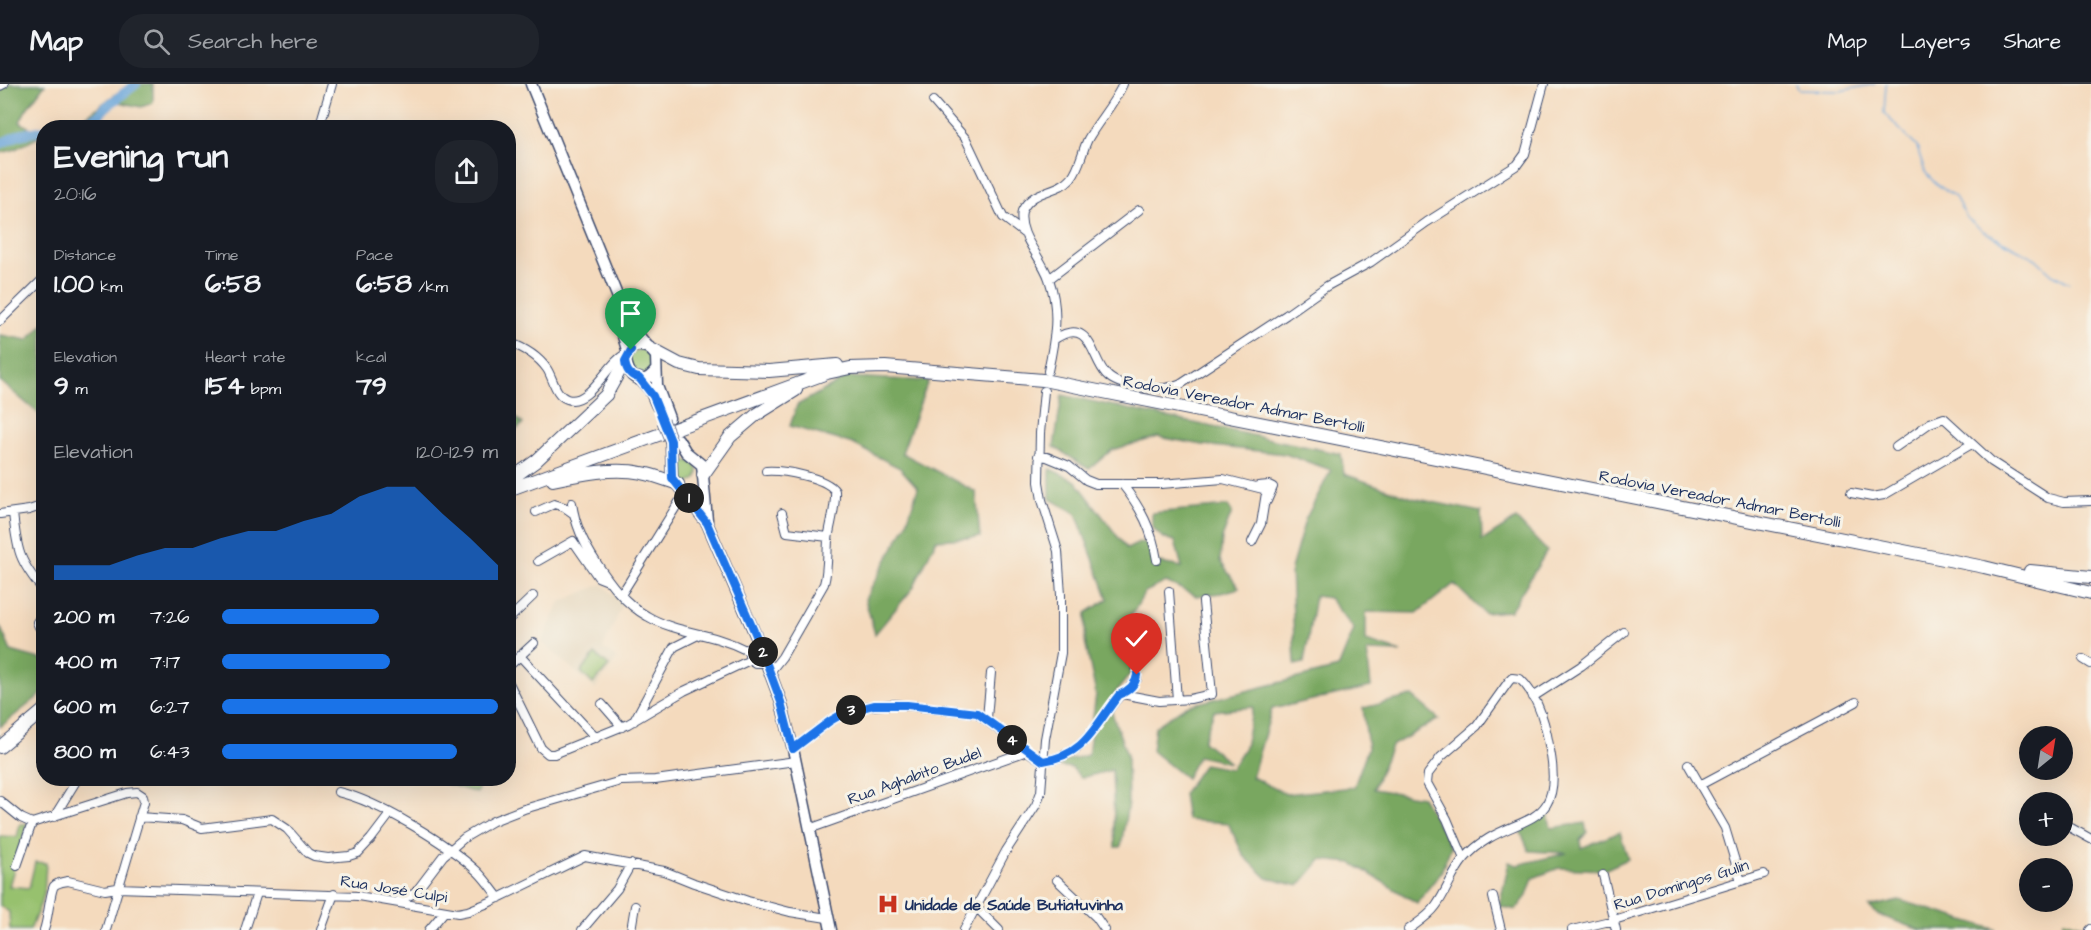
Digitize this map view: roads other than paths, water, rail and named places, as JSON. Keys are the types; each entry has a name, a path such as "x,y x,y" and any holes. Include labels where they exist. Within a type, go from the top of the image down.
{"highway":[{"path":"650,348 680,364 699,369 769,371 835,365 869,367"},
{"path":"516,480 606,394 627,357"},
{"name":"Rodovia Vereador Admar Bertolli","path":"516,484 827,373 869,367 1023,376 1984,567 2091,592"},
{"path":"703,475 724,443 741,426 771,405 827,373"},
{"path":"516,486 570,476 619,471 639,472 678,484"},
{"name":"Rodovia Vereador Admar Bertolli","path":"1984,567 2091,577"},
{"path":"0,747 36,717"}],"main road":[{"path":"523,84 620,321 631,375 639,378 649,377 656,370"},
{"path":"531,84 623,310 634,330 656,356 658,399 674,440 672,478 707,523 769,667 786,717 831,930"},
{"path":"627,357 635,347 650,348"},
{"path":"639,378 658,399"},
{"path":"674,440 702,465 707,523"},
{"path":"672,465 680,457 691,456"},
{"path":"678,484 693,486 703,475"}],"street":[{"path":"321,120 332,84"},
{"path":"1048,371 1055,339 1056,309 1049,279 1021,222 1024,206 1034,197 1064,183 1071,177 1089,139 1123,84"},
{"path":"1055,339 1067,333 1084,338 1093,349 1104,373 1113,380 1157,389 1174,388 1333,282 1371,262 1444,211 1521,162 1544,84"},
{"path":"933,101 966,139 1003,217 1025,234"},
{"path":"1049,279 1139,210"},
{"path":"0,321 36,286"},
{"path":"516,344 543,364 558,391 567,399 578,400 584,396 612,366 627,357"},
{"path":"964,930 1006,850 1039,800 1047,727 1060,663 1061,595 1058,551 1042,500 1038,460 1044,391"},
{"path":"1896,447 1925,426 1941,418 1947,420 1970,445 1992,462 2048,498 2064,502 2091,501"},
{"path":"1851,493 1872,497 1884,495 1970,445"},
{"path":"1038,460 1047,457 1074,469 1091,482 1161,484 1223,479 1254,487 1269,485 1273,487 1264,507 1261,524 1252,542"},
{"path":"572,503 582,539 609,581 637,610 655,620 723,640 749,655 759,664 769,667 782,657 824,584 828,537 836,499 833,487 826,483 785,471 766,471"},
{"path":"1122,484 1141,510 1154,540 1157,560"},
{"path":"621,595 679,502"},
{"path":"536,512 554,504 574,514"},
{"path":"0,514 36,509"},
{"path":"13,513 16,546 20,559 36,580"},
{"path":"782,513 787,532 828,537"},
{"path":"538,561 573,541 598,577 609,581"},
{"path":"1169,591 1177,700"},
{"path":"516,612 533,596"},
{"path":"1125,693 1154,700 1197,698 1212,693 1203,602"},
{"path":"1533,697 1581,666 1624,632"},
{"path":"634,721 675,647 701,634"},
{"path":"793,749 836,716 863,707 884,704 918,705 971,711 987,718 1027,751 1043,761 1063,758 1075,750 1093,731 1119,695 1125,693 1137,679 1135,636"},
{"path":"516,698 538,743 548,754 558,754 634,721 749,655 751,646 758,640"},
{"path":"516,660 534,643"},
{"path":"520,656 596,738"},
{"path":"987,718 991,673"},
{"path":"1408,930 1436,906 1464,859 1483,843 1541,811 1550,800 1554,782 1545,727 1533,697 1522,681 1516,678 1512,678 1472,731 1441,756 1426,779 1447,819 1464,859"},
{"path":"1700,785 1856,702"},
{"path":"602,704 622,727"},
{"name":"Rua Aghabito Budel","path":"809,829 1027,751"},
{"path":"398,902 420,888 449,850 486,824 540,804 612,783 655,780 795,760"},
{"path":"1688,764 1725,828 1741,881"},
{"path":"54,817 73,786"},
{"path":"0,801 21,818 32,823 132,792 141,794 144,798 106,930"},
{"path":"338,792 354,796 390,814 449,850 477,871 499,898"},
{"path":"139,817 182,820 202,828 272,819 287,829 308,853 328,858 358,853 390,814"},
{"path":"18,866 32,823"},
{"path":"2073,829 2091,839"},
{"name":"Rua José Culpi","path":"44,930 49,916 52,891 57,884 68,882 105,890 117,888 334,894 462,913 499,898 585,856 669,872 708,888 770,907 828,918"},
{"path":"582,930 621,884 629,863"},
{"path":"1603,874 1617,930"},
{"name":"Rua Domingos Gulin","path":"1572,930 1614,920 1764,874"},
{"path":"1057,879 1096,917 1105,930"},
{"path":"245,930 257,892"},
{"path":"321,930 334,894"},
{"path":"1492,897 1501,930"},
{"path":"632,930 635,906"},
{"path":"976,907 999,930"},
{"path":"429,930 445,911"}],"waterway":[{"path":"90,120 136,84"},
{"path":"1796,84 1799,90 1840,91 1875,84"},
{"path":"1886,84 1884,113 1917,147 1925,172 1935,183 1955,197 1967,218 1983,231 2036,259 2052,274 2070,283"},
{"path":"0,144 19,135 36,132"}],"place":[{"name":"Unidade de Saúde Butiatuvinha","path":"888,904"}]}
